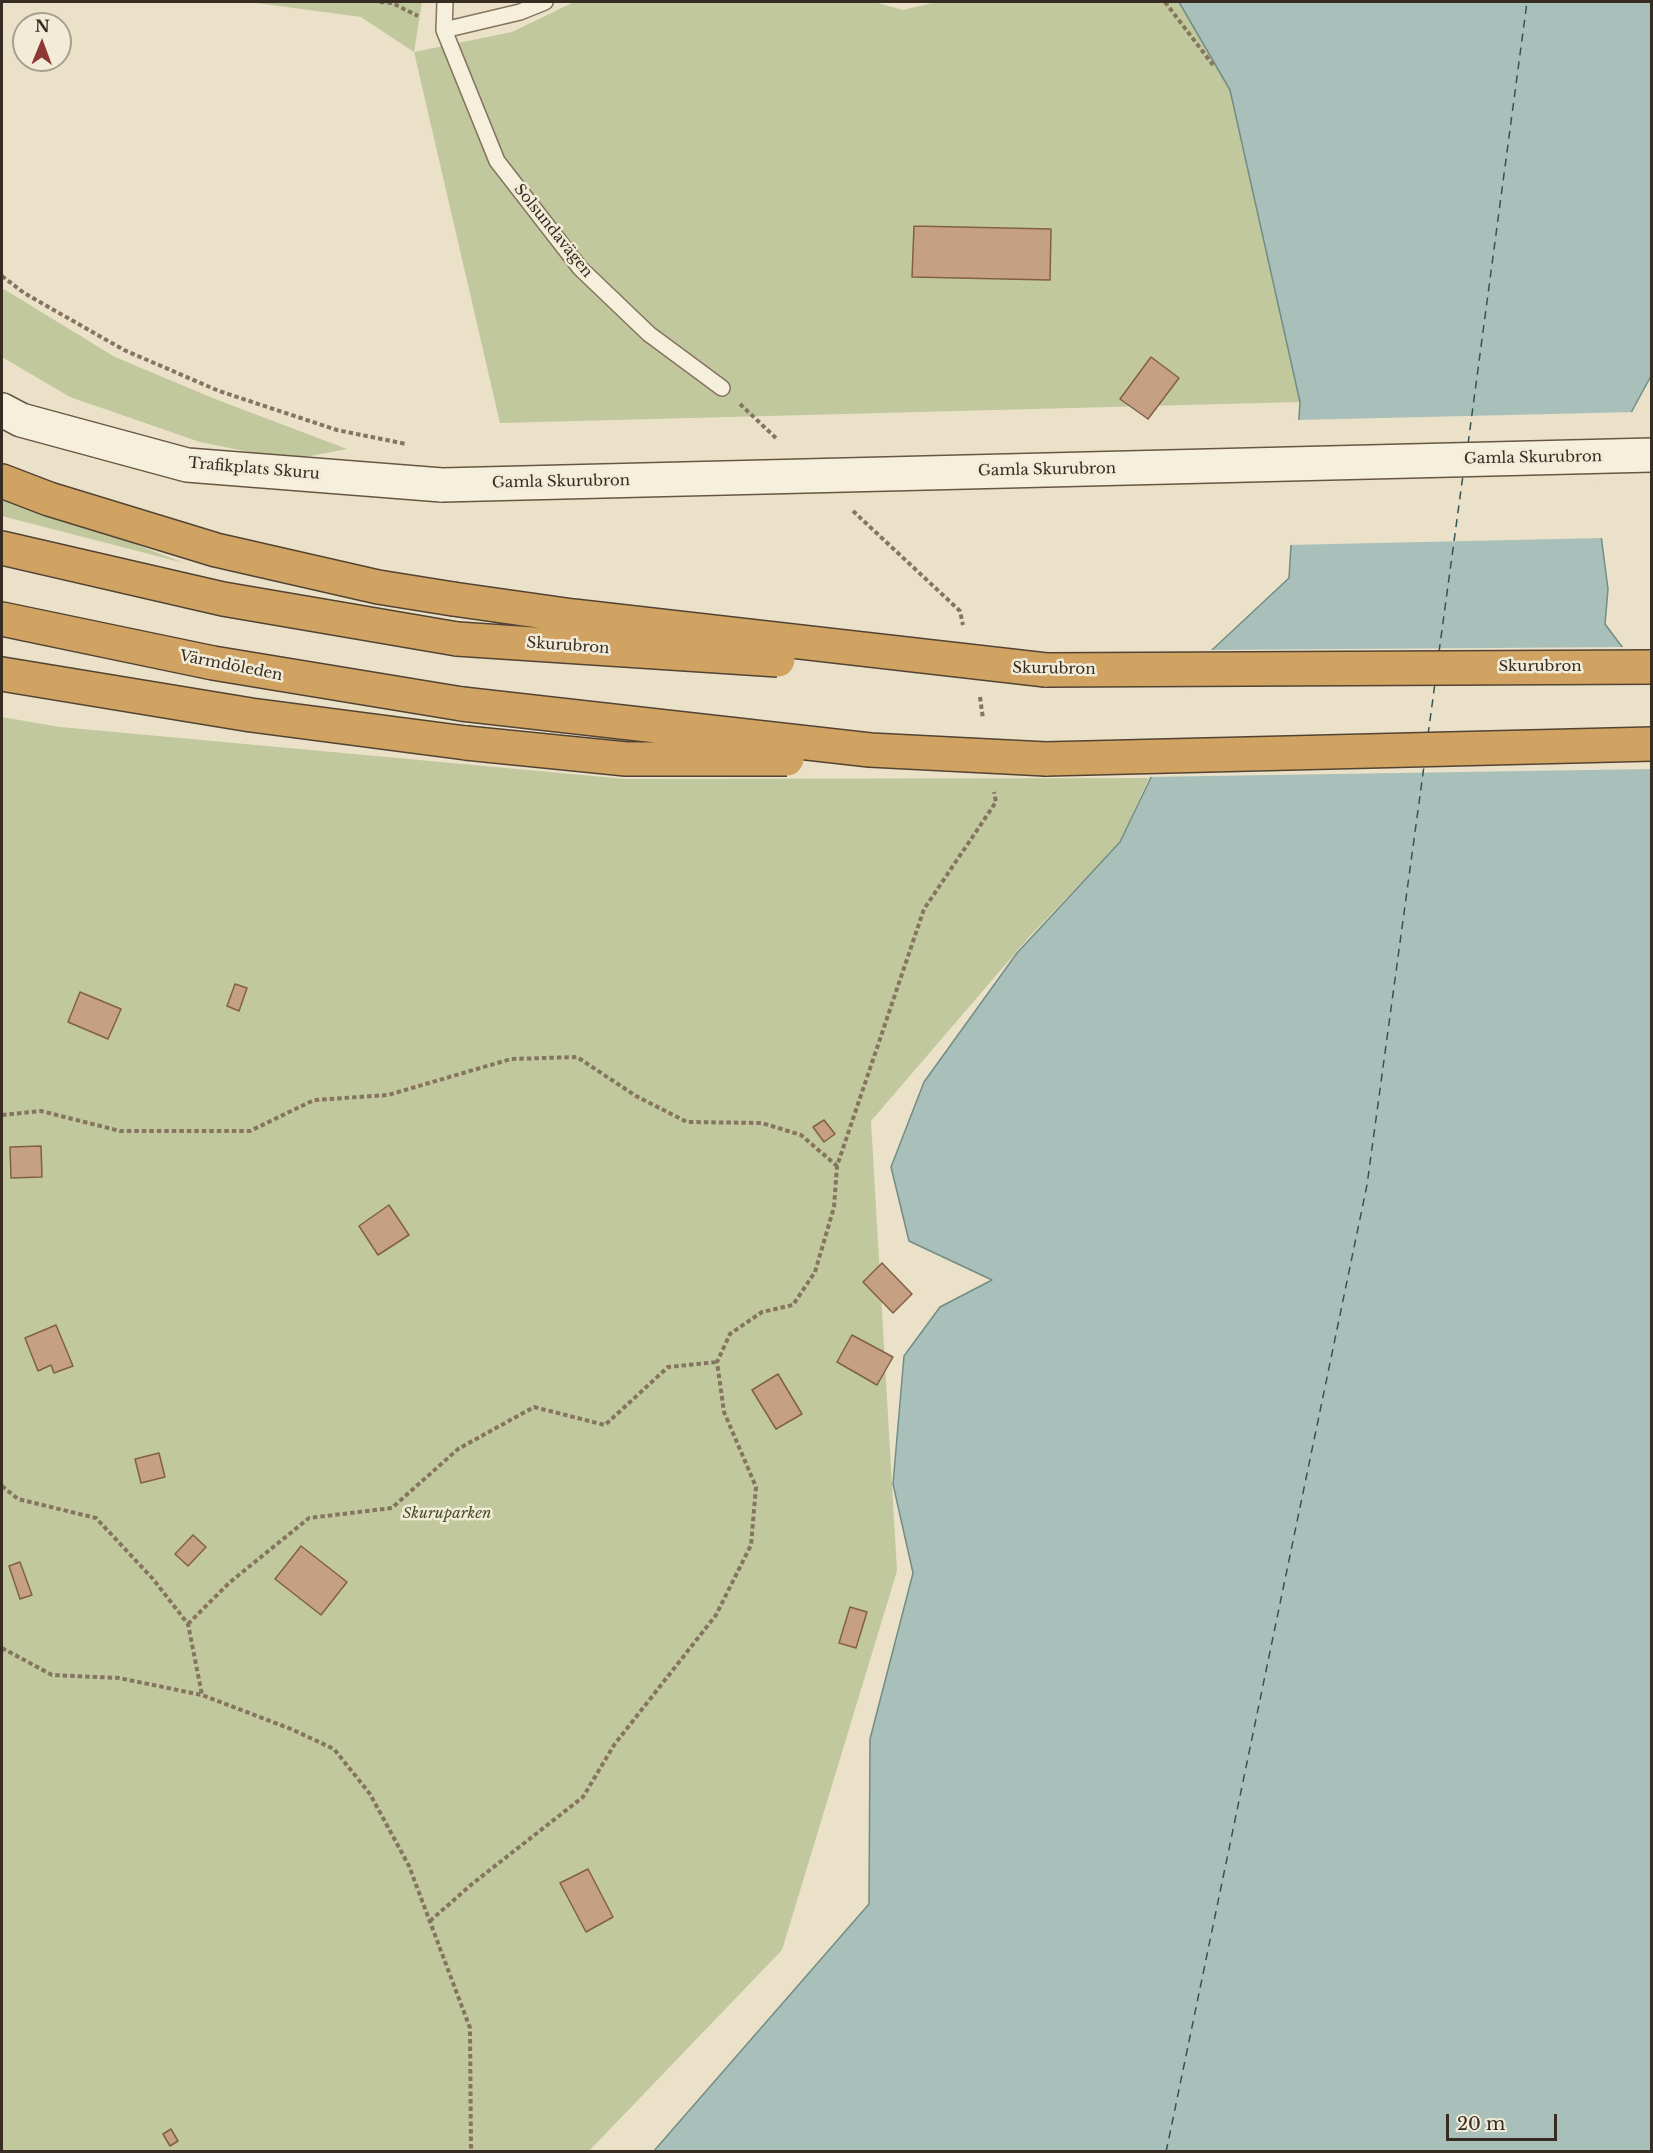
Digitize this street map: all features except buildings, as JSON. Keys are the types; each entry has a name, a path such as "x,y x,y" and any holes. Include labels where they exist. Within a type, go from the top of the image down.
{"highway":[{"path":"2,481 49,499 216,550 378,587 573,616 1046,670"},
{"name":"Skurubron","path":"2,548 224,600 457,639 815,663 1046,670 1652,667"},
{"name":"Värmdöleden","path":"2,619 213,663 462,704 870,750 1046,759"},
{"path":"2,674 251,715 466,743 626,759 1046,759 1652,744"}],"main road":[{"name":"Trafikplats Skuru","path":"2,410 21,420 187,465 442,485"},
{"name":"Gamla Skurubron","path":"442,485 1652,456"}],"lane":[{"name":"Solsundavägen","path":"445,2 444,30 497,161 573,259 649,334 722,388"},
{"path":"444,30 520,12 545,2"}],"path":[{"path":"380,2 392,3 444,30"},
{"path":"1165,2 1213,65"},
{"path":"2,276 24,293 124,350 219,391 337,430 417,446"},
{"path":"2,1115 41,1112 120,1131 250,1131 314,1100 388,1095 511,1059 577,1057 636,1096 687,1122 762,1123 801,1135 837,1166"},
{"path":"430,1921 472,1884 584,1797 614,1745 716,1615 751,1545 756,1488 724,1412 717,1362 730,1334 762,1312 793,1305 815,1272 834,1207"},
{"path":"188,1624 228,1583 309,1518 392,1508 458,1449 534,1407 606,1425 668,1367 717,1362"},
{"path":"2,1486 18,1499 96,1518 153,1580 188,1624 202,1695"},
{"path":"2,1648 52,1675 118,1678 202,1695 291,1729 334,1749 370,1794 409,1866 470,2028 471,2151"}],"green space":[{"path":"249,2 422,2 414,52 361,17"},
{"path":"574,2 874,2 903,10 936,2 1179,2 1230,90 1300,402 500,423 414,52 512,32"},
{"path":"2,288 115,357 215,399 347,449 289,460 200,442 70,397 2,357"},
{"path":"2,493 43,509 184,563 2,516"},
{"name":"Skuruparken","path":"2,717 60,727 626,779 1149,778 1120,842 1030,936 871,1121 897,1571 782,1950 589,2151 2,2151"}],"water":[{"path":"1179,2 1651,2 1651,376 1594,481 1608,589 1605,624 1652,687 1651,2151 653,2152 869,1904 870,1739 913,1573 893,1484 904,1356 940,1307 992,1280 909,1241 891,1167 924,1082 1017,953 1120,842 1212,650 1289,578 1300,402 1230,90"}],"pier":[{"path":"1635,412 1598,481 1603,538 1288,545 1296,420"},
{"path":"1626,647 1652,682 1651,769 1147,777 1208,650"}],"ferry route":[{"path":"1468,444 1527,2"},
{"path":"1439,652 1463,475"},
{"path":"1428,735 1435,683"},
{"path":"1166,2152 1367,1185 1424,766"}]}
